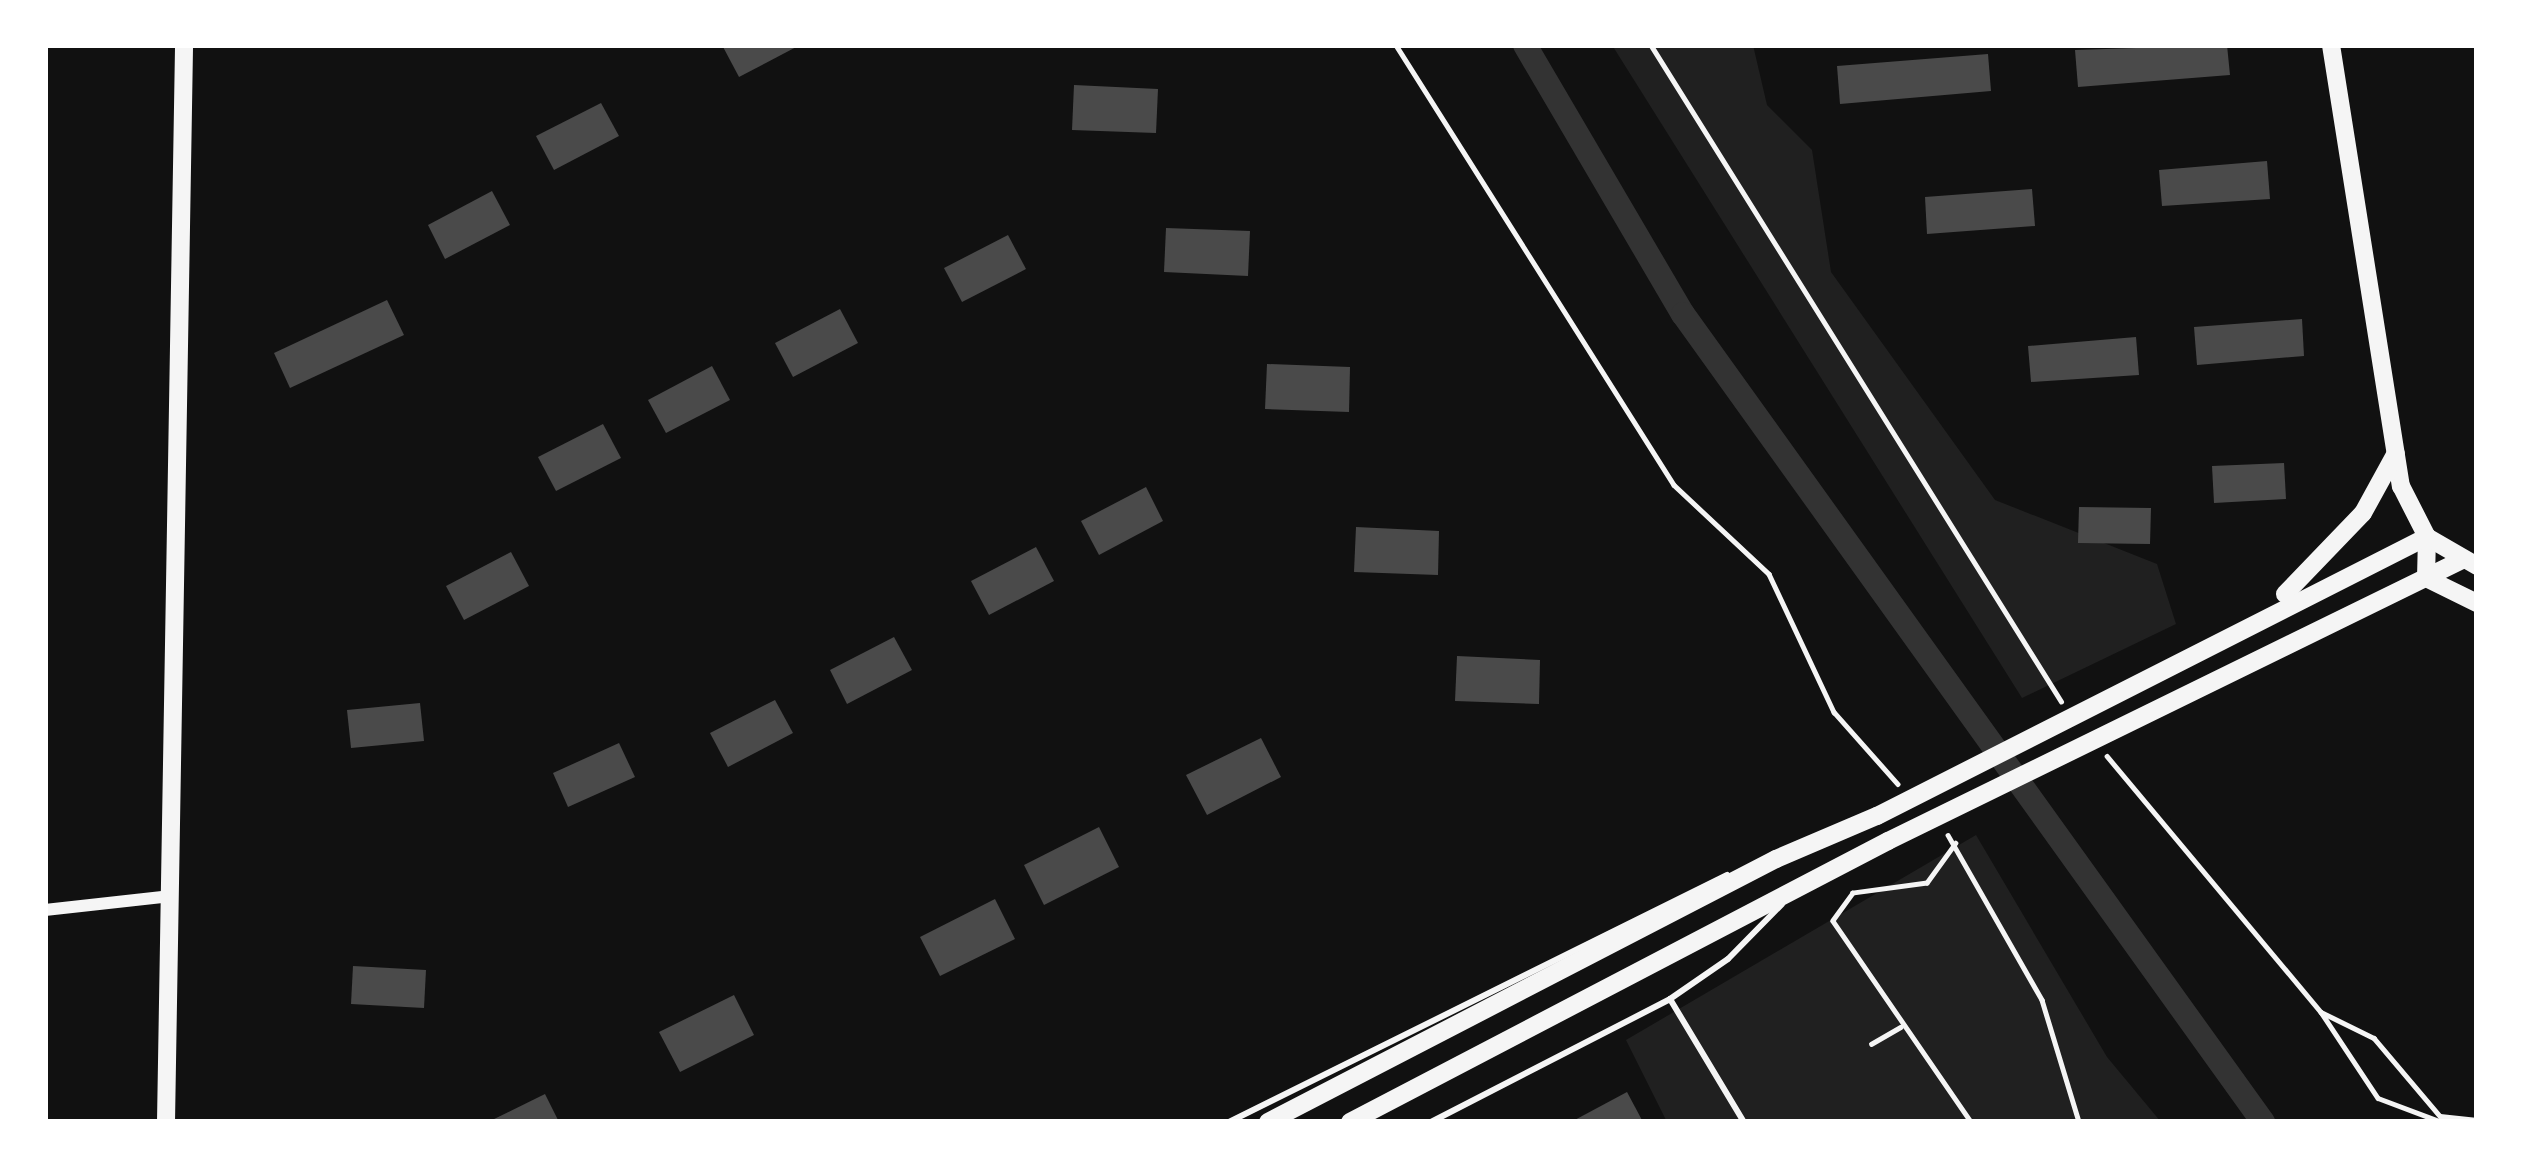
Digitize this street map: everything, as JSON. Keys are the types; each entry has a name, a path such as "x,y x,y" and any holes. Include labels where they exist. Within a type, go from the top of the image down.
{"main road":[{"path":"166,1122 184,45"},
{"path":"2331,45 2401,486 2427,537 2426,578"},
{"path":"2225,637 2305,581 2363,513 2396,453"},
{"path":"2427,537 2470,562"},
{"path":"1268,1122 1776,859 1876,816 2427,537"},
{"path":"1349,1122 1888,841 2426,578 2470,562"},
{"path":"2426,578 2477,603"}],"street":[{"path":"45,910 171,896"}],"lane":[{"path":"1228,1122 1693,887 1776,859"},
{"path":"1431,1122 1670,999 1728,959 1792,894"},
{"path":"1670,999 1744,1122"}],"path":[{"path":"1396,45 1674,485 1769,574 1834,712 1912,798"},
{"path":"1651,45 2037,672 2065,705"},
{"path":"2092,738 2321,1012 2378,1098 2441,1119 2477,1120"},
{"path":"1942,828 1956,843 2042,1000 2079,1121 2065,1122"},
{"path":"1956,843 1927,883 1852,892 1833,921 1901,1027 1941,1068 1971,1122"},
{"path":"2321,1012 2374,1038 2441,1119"},
{"path":"1871,1043 1901,1027"}],"shaded area":[{"path":"1612,45 1753,45 1767,105 1812,150 1831,272 1995,500 2157,564 2176,624 2022,698"},
{"path":"1976,835 2107,1057 2161,1122 1667,1122 1626,1040"}],"building":[{"path":"722,45 800,45 739,77"},
{"path":"2227,45 2230,75 2078,87 2075,50"},
{"path":"1988,54 1991,91 1840,104 1837,66"},
{"path":"1074,85 1158,89 1156,133 1072,130"},
{"path":"601,103 619,136 554,170 536,136"},
{"path":"2267,161 2270,199 2162,206 2159,170"},
{"path":"2032,189 2035,226 1927,234 1925,197"},
{"path":"492,191 510,225 445,259 428,225"},
{"path":"1166,228 1250,231 1248,276 1164,272"},
{"path":"1008,235 1026,269 962,302 944,268"},
{"path":"387,300 404,335 290,388 274,353"},
{"path":"840,309 858,343 793,377 775,343"},
{"path":"2302,319 2304,356 2197,365 2194,327"},
{"path":"2136,337 2139,375 2031,382 2028,346"},
{"path":"1267,364 1350,367 1349,412 1265,409"},
{"path":"712,366 730,400 666,433 648,400"},
{"path":"603,424 621,458 556,491 538,457"},
{"path":"2284,463 2286,499 2214,503 2212,466"},
{"path":"1146,487 1163,521 1099,555 1081,521"},
{"path":"2079,507 2151,508 2150,544 2078,543"},
{"path":"1356,527 1439,531 1438,575 1354,572"},
{"path":"1036,547 1054,581 989,615 971,581"},
{"path":"511,552 529,586 464,620 446,586"},
{"path":"894,637 912,670 847,704 830,670"},
{"path":"1457,656 1540,660 1539,704 1455,701"},
{"path":"775,700 793,733 728,767 710,733"},
{"path":"420,703 424,741 351,748 347,710"},
{"path":"1261,738 1281,777 1207,815 1186,775"},
{"path":"619,743 635,777 568,807 553,773"},
{"path":"1099,827 1119,867 1044,905 1024,865"},
{"path":"995,899 1015,939 940,976 920,937"},
{"path":"353,966 426,970 424,1008 351,1004"},
{"path":"734,995 754,1035 680,1072 659,1032"},
{"path":"1627,1092 1643,1122 1571,1122"},
{"path":"545,1094 559,1122 488,1122"}],"waterway":[{"path":"1525,45 1683,314 2263,1122"}]}
